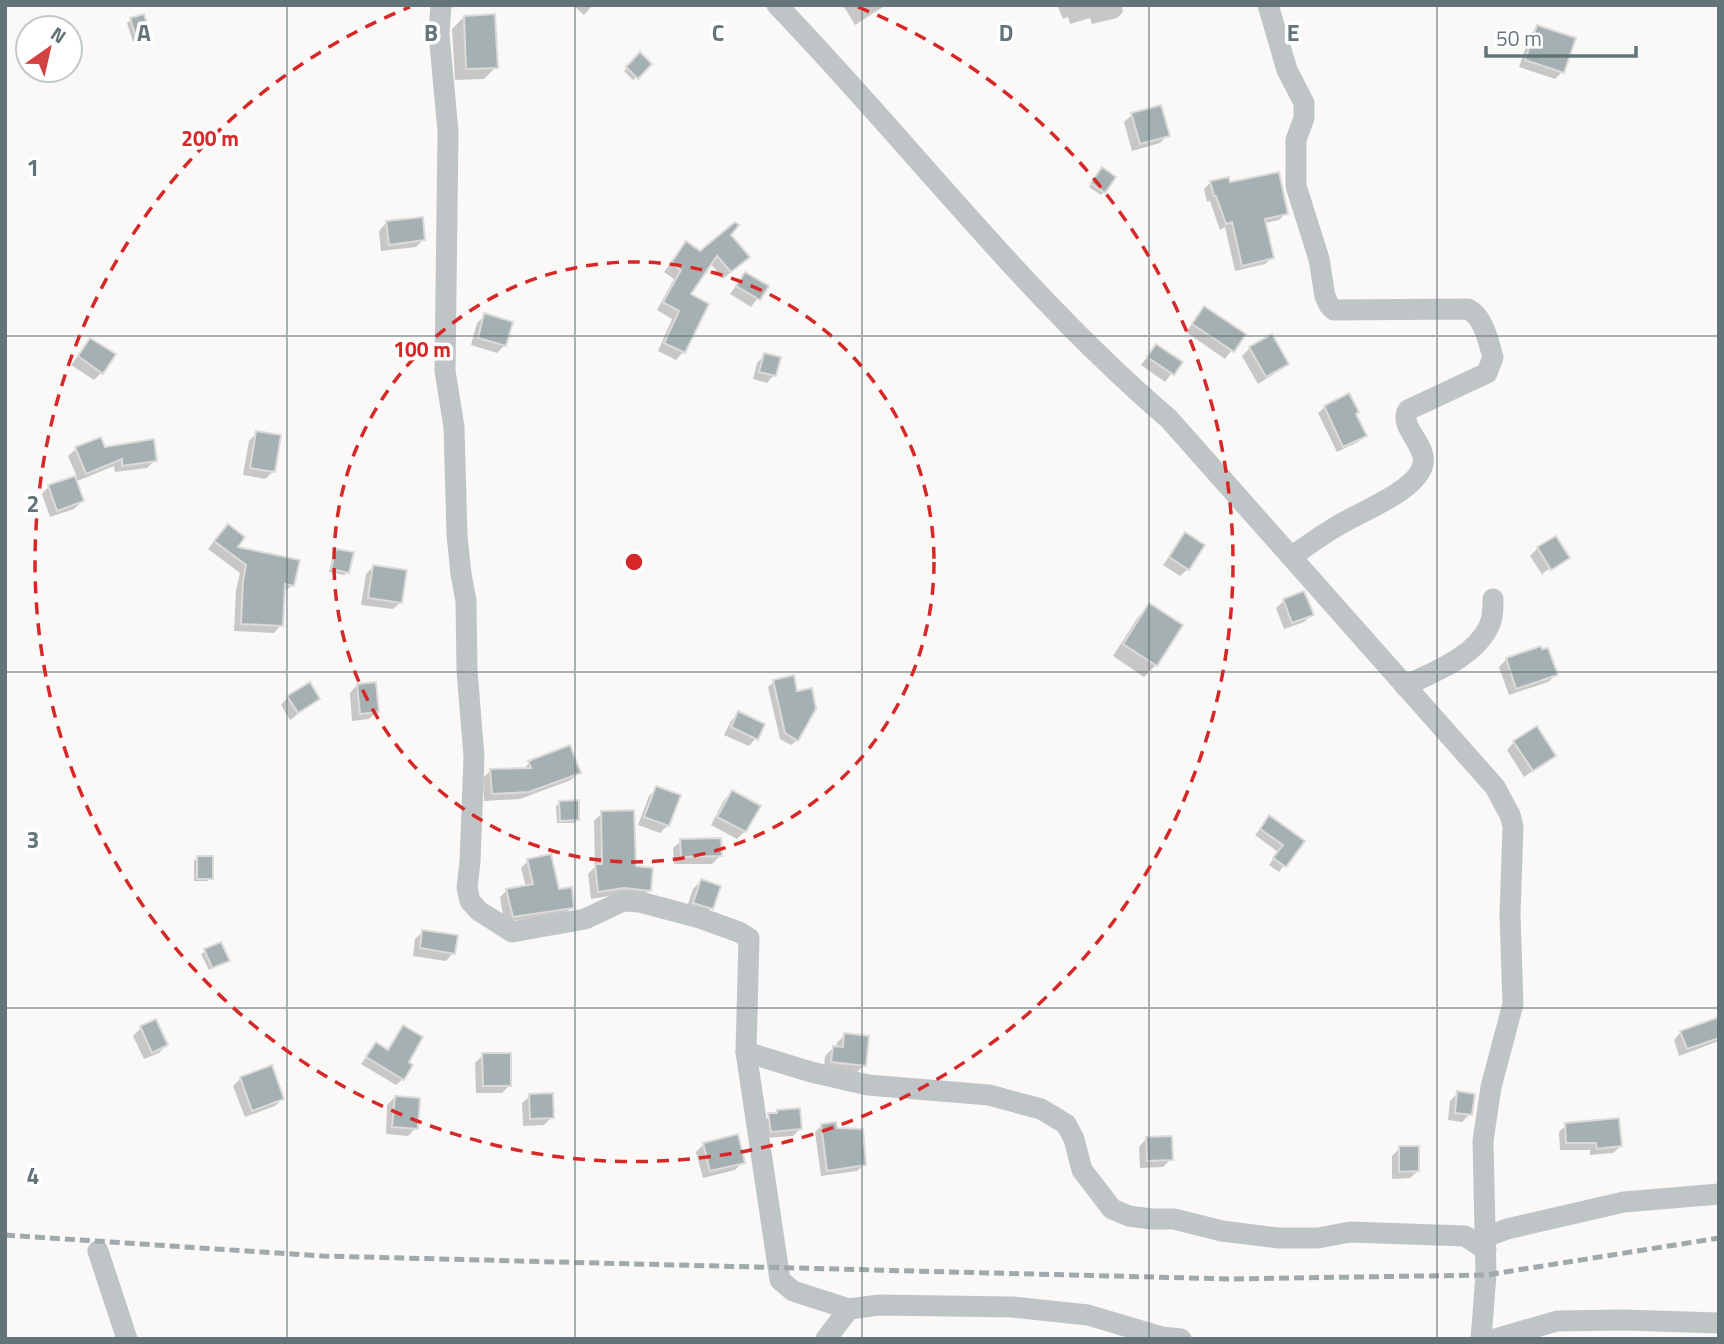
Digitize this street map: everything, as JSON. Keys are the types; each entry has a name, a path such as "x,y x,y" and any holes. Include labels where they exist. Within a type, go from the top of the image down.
{"street":[{"path":"441,5 439,33 448,131 445,371 454,427 457,535 466,601 467,670 474,757 467,888 470,901 480,911 512,932 585,919 623,901 639,902 700,918 740,932 748,938 750,945 747,960 746,1052 780,1280 793,1291 849,1309 879,1305 1012,1307 1088,1315 1162,1337 1181,1339"},
{"path":"777,5 864,98 1034,289 1112,369 1169,419 1496,788 1513,826 1510,915 1513,1004 1490,1087 1483,1141 1486,1275 1480,1339"},
{"path":"1268,5 1287,70 1304,103 1304,118 1296,140 1296,186 1317,251 1329,305 1334,310 1468,309 1474,312 1480,321 1493,357 1487,373 1458,384 1408,410 1405,415 1406,423 1421,447 1423,462 1420,471 1408,484 1396,494 1345,521 1292,556"},
{"path":"1405,687 1447,664 1479,642 1491,624 1493,599"},
{"path":"746,1052 811,1072 868,1085 989,1095 1041,1109 1066,1124 1074,1139 1082,1170 1112,1209 1129,1216 1174,1219 1222,1231 1278,1238 1318,1238 1350,1233 1465,1236 1486,1243"},
{"path":"1486,1243 1507,1228 1624,1202 1719,1194"},
{"path":"98,1251 127,1339"},
{"path":"826,1339 849,1309"},
{"path":"1496,1339 1557,1321 1710,1328"}],"building":[{"path":"144,14 151,35 137,40 130,18"},
{"path":"495,14 498,68 466,69 464,16"},
{"path":"1537,25 1576,38 1564,73 1525,60"},
{"path":"640,52 652,64 638,79 626,67"},
{"path":"1161,105 1170,136 1140,144 1131,113"},
{"path":"1102,167 1116,177 1105,193 1091,183"},
{"path":"1279,172 1288,214 1265,219 1274,258 1242,266 1232,222 1226,224 1210,181 1229,177 1230,182"},
{"path":"423,217 425,240 389,245 386,221"},
{"path":"735,222 739,225 731,235 750,257 731,272 717,256 691,294 709,304 685,353 664,343 679,311 663,302 681,270 671,263 686,241 700,251"},
{"path":"745,272 769,286 760,300 736,286"},
{"path":"1204,306 1246,334 1234,352 1192,324"},
{"path":"484,313 513,322 506,346 478,338"},
{"path":"1272,334 1289,364 1266,377 1249,347"},
{"path":"90,338 116,354 103,374 78,356"},
{"path":"1156,344 1183,362 1174,375 1147,357"},
{"path":"764,353 781,357 776,376 759,372"},
{"path":"1349,393 1367,436 1343,447 1324,406"},
{"path":"256,431 281,435 275,472 250,468"},
{"path":"101,437 105,447 154,439 157,461 122,466 122,459 86,474 75,447"},
{"path":"75,476 84,501 57,511 48,485"},
{"path":"228,524 245,537 238,547 300,560 294,586 285,584 283,626 241,624 246,565 214,541"},
{"path":"1185,532 1205,545 1189,570 1169,557"},
{"path":"1556,536 1570,558 1551,570 1537,547"},
{"path":"336,549 354,552 349,573 331,569"},
{"path":"373,565 407,570 402,603 368,598"},
{"path":"1304,591 1314,615 1292,623 1283,599"},
{"path":"1149,603 1183,625 1157,666 1123,644"},
{"path":"1541,646 1542,649 1548,648 1558,675 1516,689 1506,658"},
{"path":"794,675 797,691 812,688 816,709 798,741 785,733 773,680"},
{"path":"310,682 320,699 298,713 287,696"},
{"path":"376,682 379,712 360,714 357,684"},
{"path":"738,711 765,724 758,740 731,727"},
{"path":"1537,726 1556,756 1533,771 1513,741"},
{"path":"570,745 581,773 529,792 492,794 490,769 531,768 528,761"},
{"path":"656,786 681,795 669,826 644,817"},
{"path":"732,790 761,806 746,832 717,817"},
{"path":"579,800 579,820 560,821 559,801"},
{"path":"634,810 636,866 653,868 651,891 624,888 598,892 595,864 602,864 601,811"},
{"path":"1269,815 1305,841 1286,867 1273,858 1283,845 1260,829"},
{"path":"721,838 722,856 681,857 680,839"},
{"path":"551,854 559,889 572,887 574,908 513,917 506,889 533,884 527,859"},
{"path":"197,856 213,856 213,879 197,879"},
{"path":"701,879 721,886 713,909 693,903"},
{"path":"422,930 458,935 455,954 420,948"},
{"path":"221,942 230,961 212,968 204,949"},
{"path":"1719,1017 1719,1038 1687,1049 1680,1031"},
{"path":"156,1019 168,1045 152,1053 140,1026"},
{"path":"403,1025 423,1037 409,1062 413,1065 404,1080 366,1057 376,1042 388,1050"},
{"path":"844,1033 869,1036 866,1066 831,1062 833,1046 843,1047"},
{"path":"482,1053 511,1053 511,1086 483,1086"},
{"path":"272,1065 284,1099 252,1111 240,1077"},
{"path":"1457,1091 1475,1094 1472,1115 1455,1113"},
{"path":"553,1093 554,1118 530,1119 529,1094"},
{"path":"395,1096 420,1098 418,1129 392,1127"},
{"path":"800,1108 802,1129 771,1132 768,1113"},
{"path":"1619,1118 1622,1146 1597,1149 1596,1143 1566,1143 1565,1123"},
{"path":"836,1122 837,1128 863,1129 866,1165 827,1171 821,1124"},
{"path":"738,1134 745,1163 710,1171 703,1143"},
{"path":"1172,1136 1173,1160 1147,1161 1146,1137"},
{"path":"1399,1146 1419,1146 1419,1171 1399,1172"}],"railway":[{"path":"5,1235 322,1256 1229,1279 1486,1275 1719,1238"}]}
